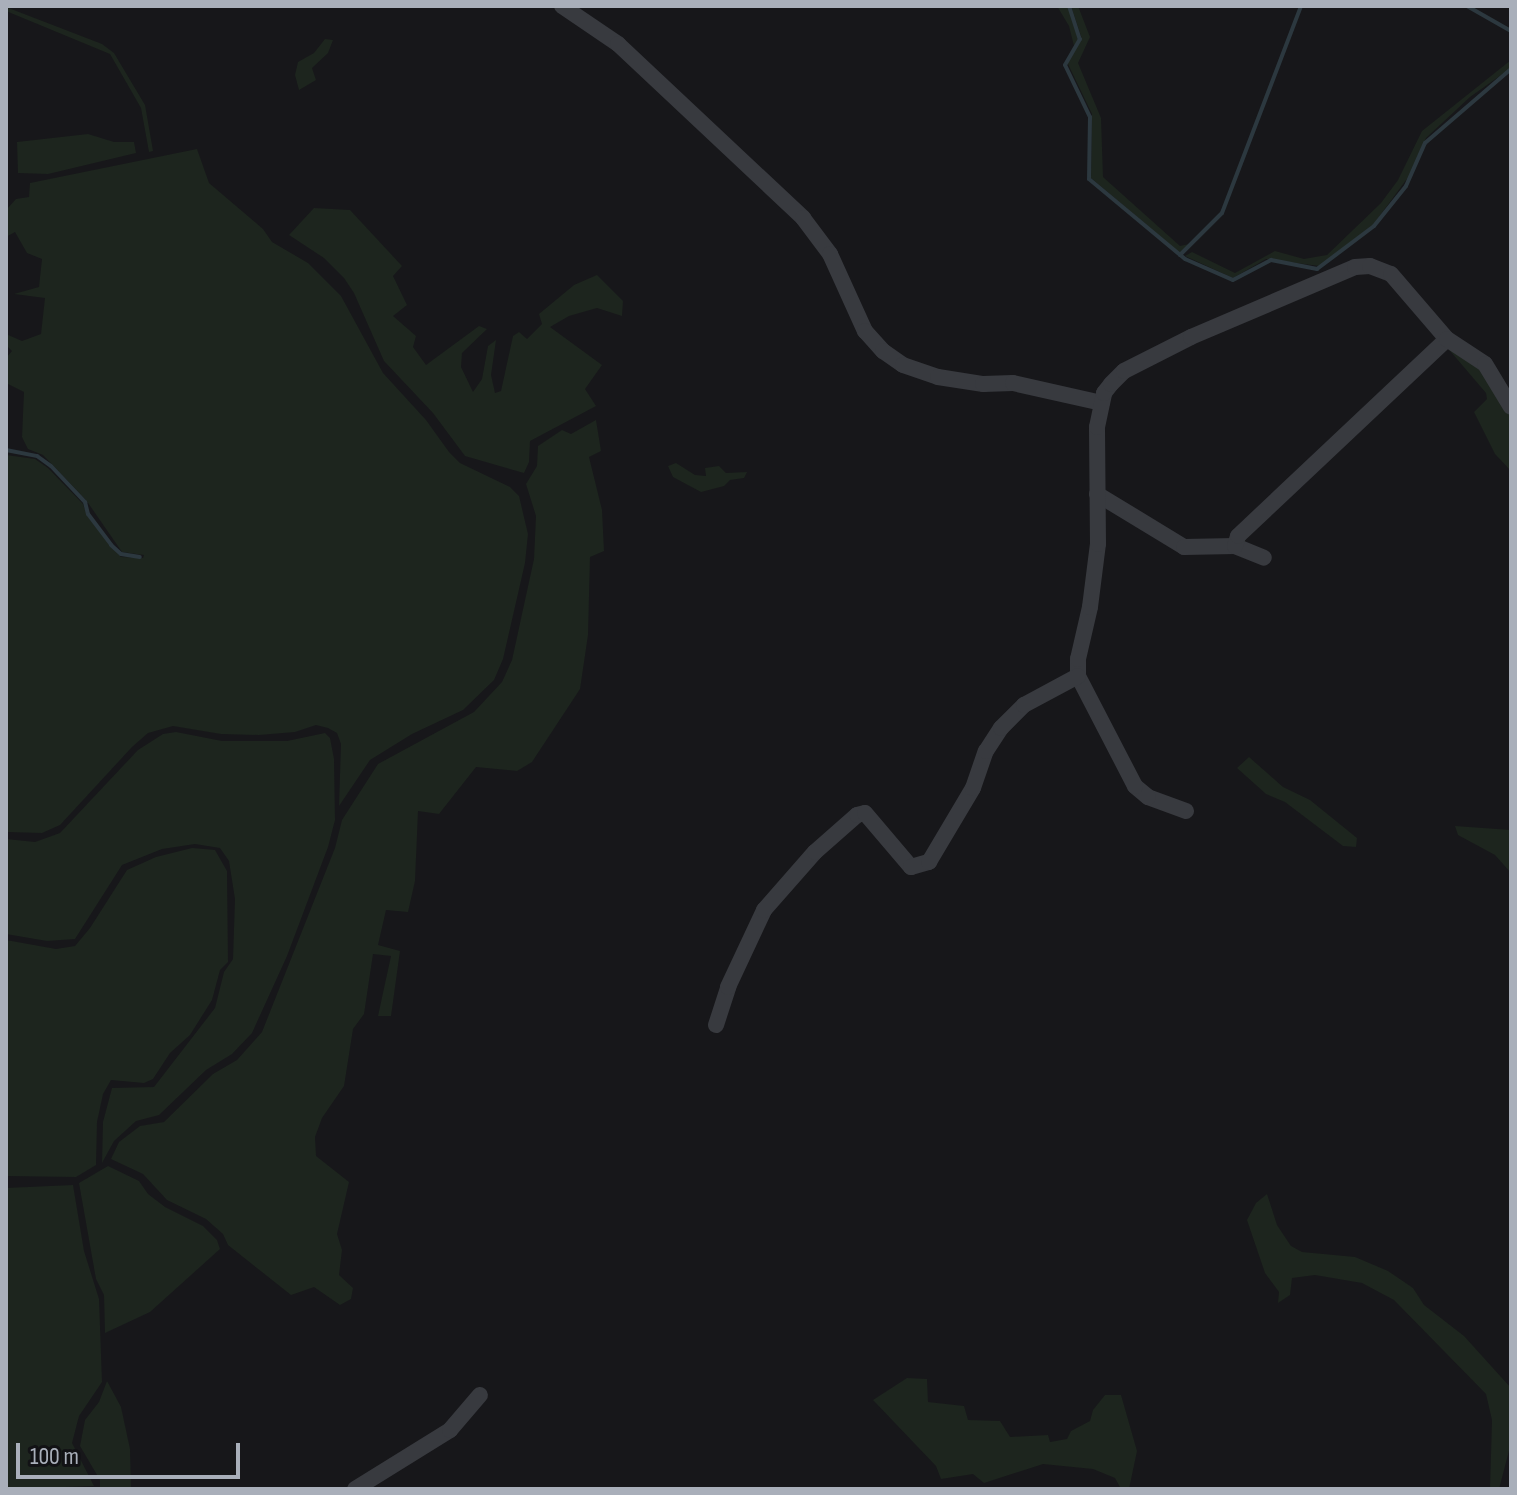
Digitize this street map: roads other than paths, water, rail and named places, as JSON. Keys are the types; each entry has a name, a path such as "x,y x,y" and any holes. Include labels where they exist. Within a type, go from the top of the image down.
{"street":[{"path":"562,6 618,44 803,218 830,254 865,331 883,351 903,365 938,377 983,384 1013,383 1102,403"},
{"path":"1186,811 1148,797 1135,786 1078,676 1098,544 1097,427 1104,393 1124,371 1191,337 1355,267 1370,266 1391,274 1447,339 1485,364 1511,407"},
{"path":"1235,546 1238,536 1447,339"},
{"path":"1097,494 1184,547 1235,546 1264,558"},
{"path":"716,1025 728,987 764,910 815,852 857,815 865,813 911,867 929,862 973,788 986,751 1001,728 1024,705 1078,676"},
{"path":"355,1489 450,1430 480,1395"}],"waterway":[{"path":"1069,6 1080,39 1065,65 1090,117 1089,179 1185,259 1233,280 1271,260 1317,269 1374,226 1406,186 1425,143 1511,69"},
{"path":"1180,255 1222,213 1301,6"},
{"path":"1467,6 1511,31"},
{"path":"6,450 37,456 51,466 85,502 88,514 111,545 121,554 140,557"}]}
